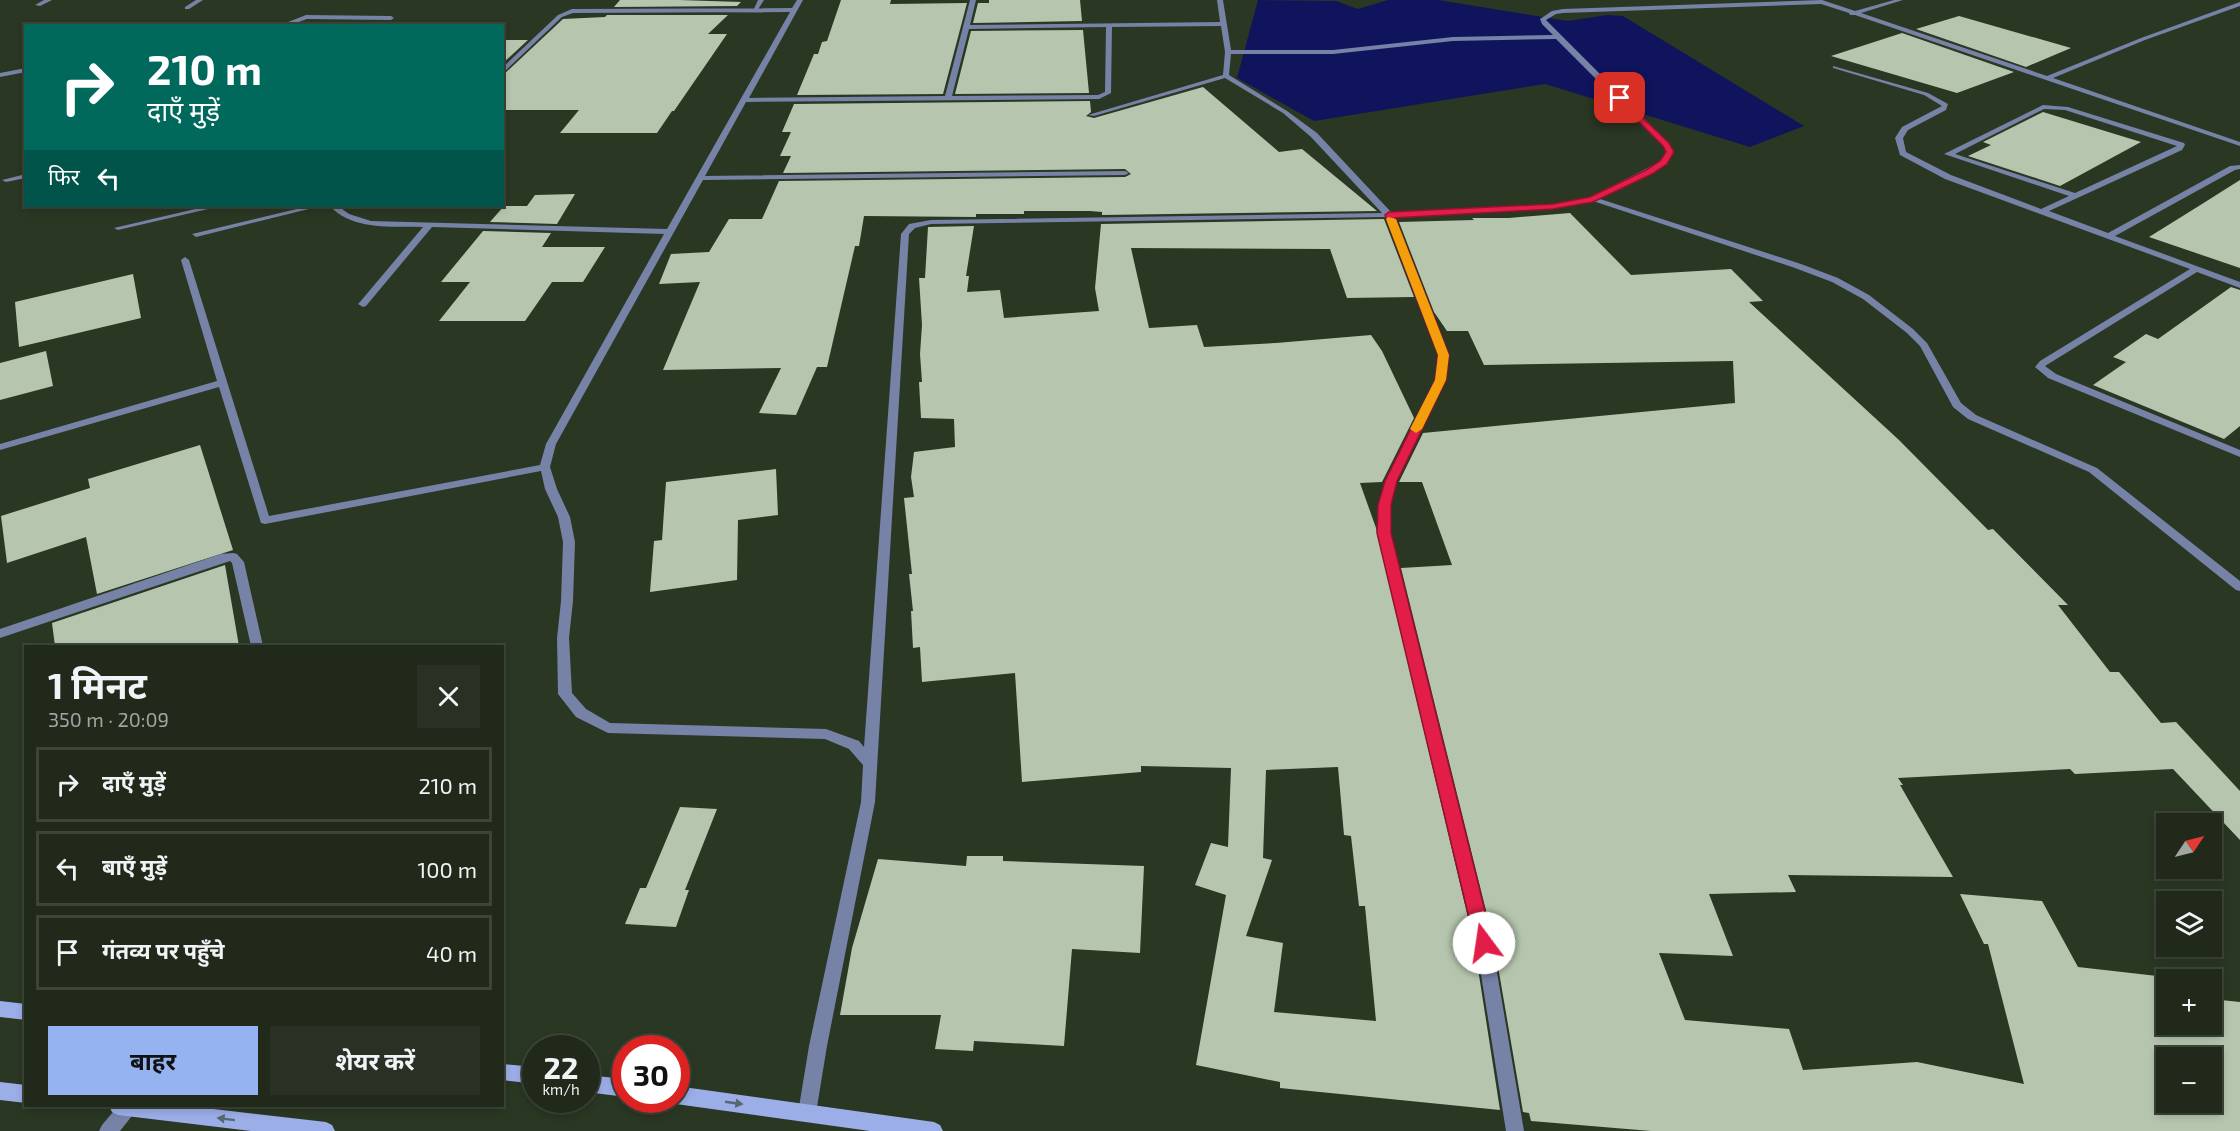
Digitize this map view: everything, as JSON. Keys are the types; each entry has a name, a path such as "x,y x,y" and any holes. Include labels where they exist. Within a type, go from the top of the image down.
{"main road":[{"path":"0,1009 24,1012"},
{"path":"504,1072 522,1074"},
{"path":"0,1090 24,1094"},
{"path":"690,1097 934,1131"},
{"path":"133,1107 326,1131"}],"street":[{"path":"38,5 49,0"},
{"path":"187,8 200,0"},
{"path":"755,10 761,0"},
{"path":"948,98 973,0"},
{"path":"1220,0 1228,52 1226,76"},
{"path":"1852,14 1900,0"},
{"path":"807,1113 818,1046 868,802 905,234 912,226 931,222 1389,215 1553,206 1593,199 1649,172 1664,162 1670,152 1666,145 1558,37 1543,19 1554,12 1563,11 1819,1 2240,144"},
{"path":"2046,79 2143,39 2240,3"},
{"path":"504,70 560,16 566,13 583,10 755,10 797,5"},
{"path":"797,5 551,444 545,467 551,489 564,517 569,542 563,638 565,694 581,713 608,728 826,734 854,746 870,764"},
{"path":"285,24 312,17 391,18"},
{"path":"966,27 1224,24"},
{"path":"1105,95 1108,93 1109,26"},
{"path":"1228,52 1333,52 1453,39 1558,37"},
{"path":"1835,67 1940,100 1946,105 1944,110 1905,129 1899,138 1903,153 1948,177 2111,235 2240,285"},
{"path":"0,75 24,70"},
{"path":"1092,115 1226,76 1285,112 1314,135 1389,215 1444,355 1441,380 1391,481 1384,505 1384,533 1484,943 1515,1131"},
{"path":"744,100 1093,97 1105,95 1132,103"},
{"path":"2043,211 2076,196 2179,148 2181,145 2108,120 2052,106 2043,107 1948,153 2076,196"},
{"path":"2111,235 2233,168 2240,167"},
{"path":"701,178 1125,172"},
{"path":"6,180 24,176"},
{"path":"1593,199 1798,266 1835,280 1866,297 1910,331 1924,345 1957,405 1972,417 2093,470 2240,587"},
{"path":"118,228 212,207"},
{"path":"196,234 313,207"},
{"path":"335,207 346,216 371,223 671,232"},
{"path":"363,304 430,224"},
{"path":"186,260 265,520 545,467"},
{"path":"2198,268 2040,367 2052,376 2240,454"},
{"path":"0,447 223,382"},
{"path":"0,634 225,557 233,557 238,562 257,645"},
{"path":"108,1131 124,1107"}],"shaded area":[{"path":"1258,0 1336,1 1358,9 1388,0 1438,0 1568,21 1607,15 1623,16 1804,126 1750,147 1545,84 1314,121 1237,78"}],"building":[{"path":"620,0 741,2 737,6 614,7"},
{"path":"841,0 891,0 890,4 967,3 943,94 797,95 814,54 818,54 822,42 827,41"},
{"path":"989,0 1080,0 1082,21 973,23 978,3 989,3"},
{"path":"607,15 728,15 708,34 727,34 657,133 560,133 579,110 504,110 504,74 563,19 605,17"},
{"path":"1959,16 2071,48 2026,67 1916,29"},
{"path":"1083,30 1089,93 955,94 971,31"},
{"path":"1902,33 2014,72 1957,93 1831,56"},
{"path":"504,40 528,40 504,62"},
{"path":"1203,87 1279,152 1302,149 1377,211 1102,215 1102,212 1090,211 1024,211 1024,214 976,214 976,217 864,216 859,246 855,246 827,367 817,367 796,415 759,413 781,368 663,370 700,282 659,284 671,254 709,252 729,219 762,219 779,181 1125,177 1131,174 1125,169 783,173 791,156 780,156 791,132 782,132 794,104 1090,101 1091,112 1086,116 1094,118"},
{"path":"2043,112 2141,142 2060,186 1968,156 1991,145 1983,142"},
{"path":"2240,180 2240,268 2149,237 2202,204"},
{"path":"575,194 557,224 490,222 504,206 527,206 535,195"},
{"path":"1570,213 1631,275 1731,269 1763,301 1749,302 1899,440 1988,530 1993,529 2068,605 2058,605 2110,672 2119,672 2161,723 2176,722 2240,791 2240,840 2222,821 2222,813 2215,813 2173,769 2075,774 2070,769 1898,778 1953,877 1788,875 1796,892 1709,894 1733,956 1659,953 1685,1020 1789,1029 1803,1070 1917,1062 2024,1084 1988,944 1984,944 1960,894 2042,901 2078,967 2156,976 2156,1035 2222,1035 2222,1000 2240,1002 2240,1131 1651,1131 1531,1121 1529,1113 1523,1112 1494,943 1401,568 1452,565 1422,482 1399,482 1423,433 1735,403 1733,361 1484,365 1468,331 1447,331 1434,312 1399,222 1474,220 1472,218 1509,218"},
{"path":"1384,219 1414,297 1347,298 1330,249 1131,248 1149,328 1197,325 1204,347 1371,335 1382,351 1414,418 1382,482 1360,483 1376,528 1474,943 1500,1110 1280,1088 1280,1082 1196,1065 1226,895 1195,885 1211,843 1228,847 1231,768 1141,766 1141,772 1022,782 1015,673 922,682 920,647 913,648 911,611 913,611 909,574 912,574 904,498 914,497 911,477 914,452 955,447 954,419 921,418 919,382 922,382 920,354 922,325 919,278 925,278 928,227 974,226 966,276 969,276 967,292 1000,290 1004,318 1099,311 1095,288 1101,224","holes":["1338,767 1344,835 1351,836 1359,906 1365,906 1376,1021 1274,1012 1283,943 1246,936 1272,860 1263,858 1266,770"]},
{"path":"483,231 551,233 542,247 605,247 583,282 552,282 525,321 439,321 470,282 441,282"},
{"path":"133,274 141,318 19,347 15,302"},
{"path":"2231,287 2240,290 2240,426 2224,439 2093,385 2126,362 2113,357 2146,334 2158,339"},
{"path":"46,351 53,386 0,400 0,363"},
{"path":"200,445 233,550 97,594 86,537 7,563 1,516 90,488 88,479"},
{"path":"776,469 778,515 738,520 737,580 650,592 654,541 662,540 666,482"},
{"path":"225,565 239,645 55,645 52,623"},
{"path":"680,807 717,809 685,890 689,890 676,927 625,924 640,888 646,888"},
{"path":"967,856 1003,856 1003,861 1144,866 1140,953 1072,949 1064,1046 974,1041 973,1051 935,1049 941,1015 840,1015 852,948 878,859 966,866"}],"slow traffic":[{"path":"1391,219 1444,355 1441,380 1416,429"}],"route":[{"path":"1484,943 1384,533 1384,505 1391,481 1441,380 1444,355 1389,215 1553,206 1593,199 1649,172 1664,162 1670,152 1666,145 1620,98"}]}
